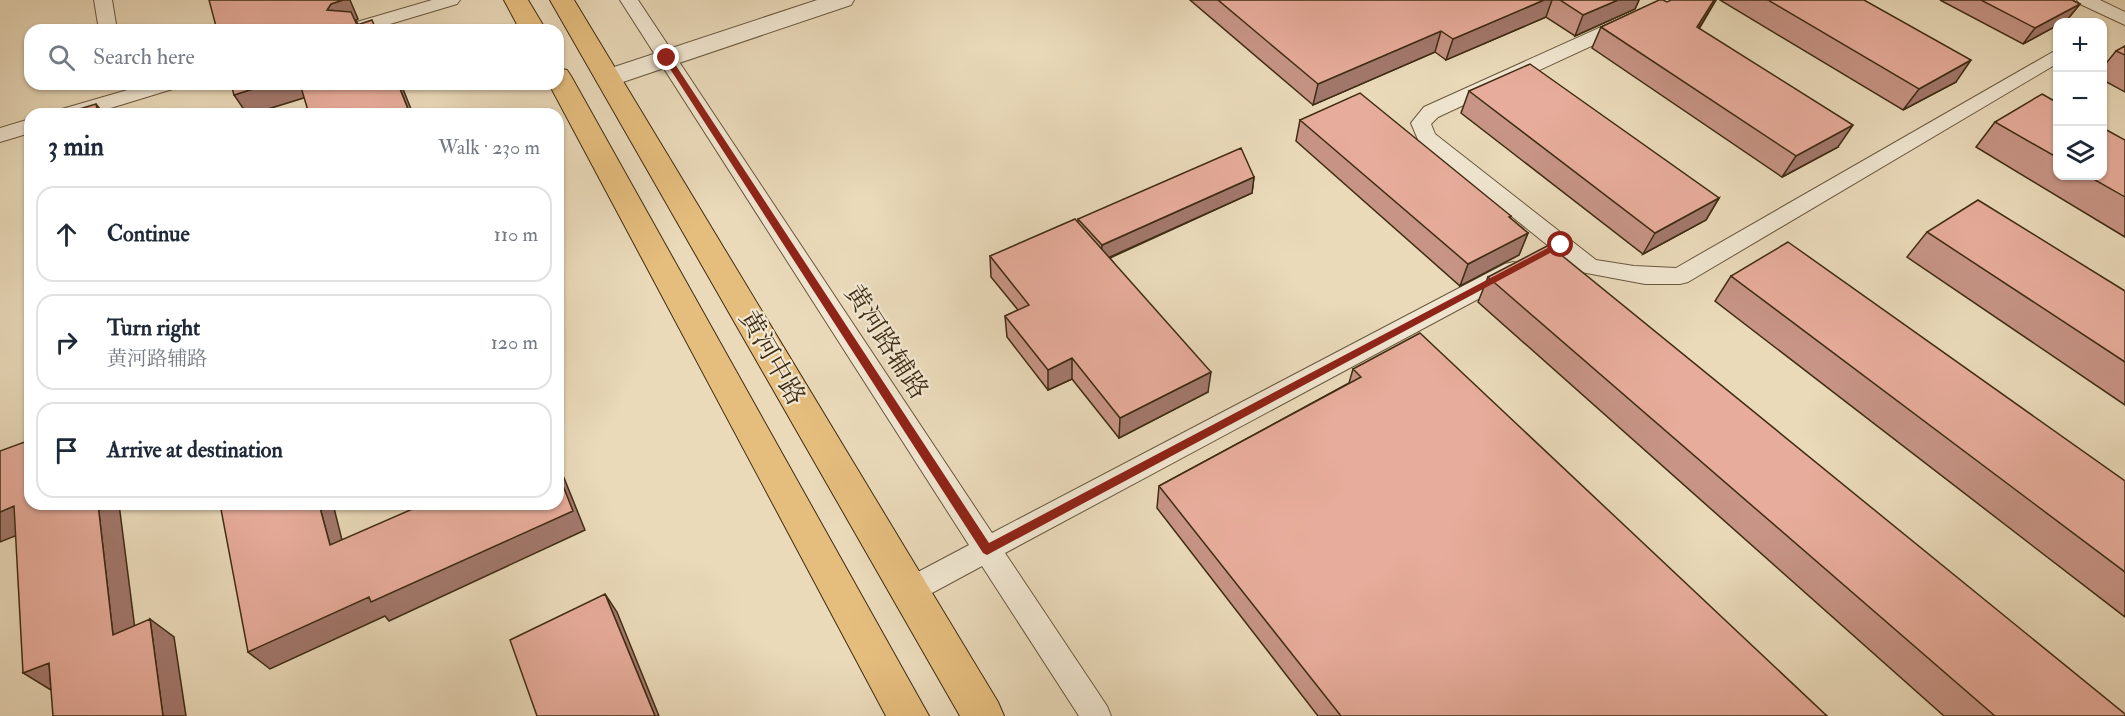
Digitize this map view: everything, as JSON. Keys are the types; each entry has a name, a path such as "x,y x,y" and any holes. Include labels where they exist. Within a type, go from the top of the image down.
{"main road":[{"path":"516,0 530,24"},
{"name":"黄河中路","path":"562,0 983,716"},
{"name":"黄河中路","path":"564,87 908,716"}],"street":[{"path":"608,78 842,0"}],"lane":[{"path":"103,0 107,24"},
{"path":"370,24 451,0"},
{"name":"黄河路辅路","path":"629,0 1096,716"},
{"path":"1676,0 1431,112 1421,123 1426,137 1543,254 1622,275 1653,278 1680,276 2053,58"},
{"path":"2086,0 2123,18"},
{"path":"2107,27 2123,18"},
{"path":"82,108 119,91"},
{"path":"0,135 24,128"},
{"path":"909,591 1543,254"}],"building":[{"path":"209,0 343,0 331,4 327,10 351,12 357,24 215,24"},
{"path":"1218,0 1544,0 1453,39 1441,31 1318,84"},
{"path":"1560,0 1618,0 1583,15"},
{"path":"1659,0 1667,2 1671,0 1714,0 1697,27 1853,125 1796,156 1601,27"},
{"path":"1768,0 1864,0 1971,60 1919,89"},
{"path":"1981,0 2072,0 2080,4 2035,28"},
{"path":"372,20 374,24 360,24"},
{"path":"2125,46 2125,55 2116,51"},
{"path":"1530,64 1719,198 1655,233 1469,91"},
{"path":"233,90 250,90 234,95"},
{"path":"302,90 400,90 408,108 307,108"},
{"path":"1360,93 1511,216 1509,217 1528,233 1468,264 1300,120"},
{"path":"2042,94 2053,100 2053,155 1995,122"},
{"path":"96,104 97,108 83,108"},
{"path":"2107,130 2125,140 2125,197 2095,180 2107,180"},
{"path":"1241,148 1254,177 1102,245 1078,219"},
{"path":"1978,200 2125,291 2125,362 1927,232"},
{"path":"1075,219 1211,372 1120,418 1072,358 1048,370 1005,316 1029,305 990,256"},
{"path":"1788,242 2125,481 2125,572 1731,276"},
{"path":"1549,245 2125,716 1995,716 1488,277"},
{"path":"1420,333 1827,716 1341,716 1159,486 1361,377 1353,369"},
{"path":"24,442 24,510 99,510 113,635 150,619 163,716 53,716 49,663 23,673 14,506 0,512 0,451"},
{"path":"564,488 573,511 371,602 369,597 248,652 221,510 321,510 330,545 410,510 564,510"},
{"path":"605,594 655,716 537,716 510,640"}],"route":[{"path":"667,58 987,550 1561,245"}]}
